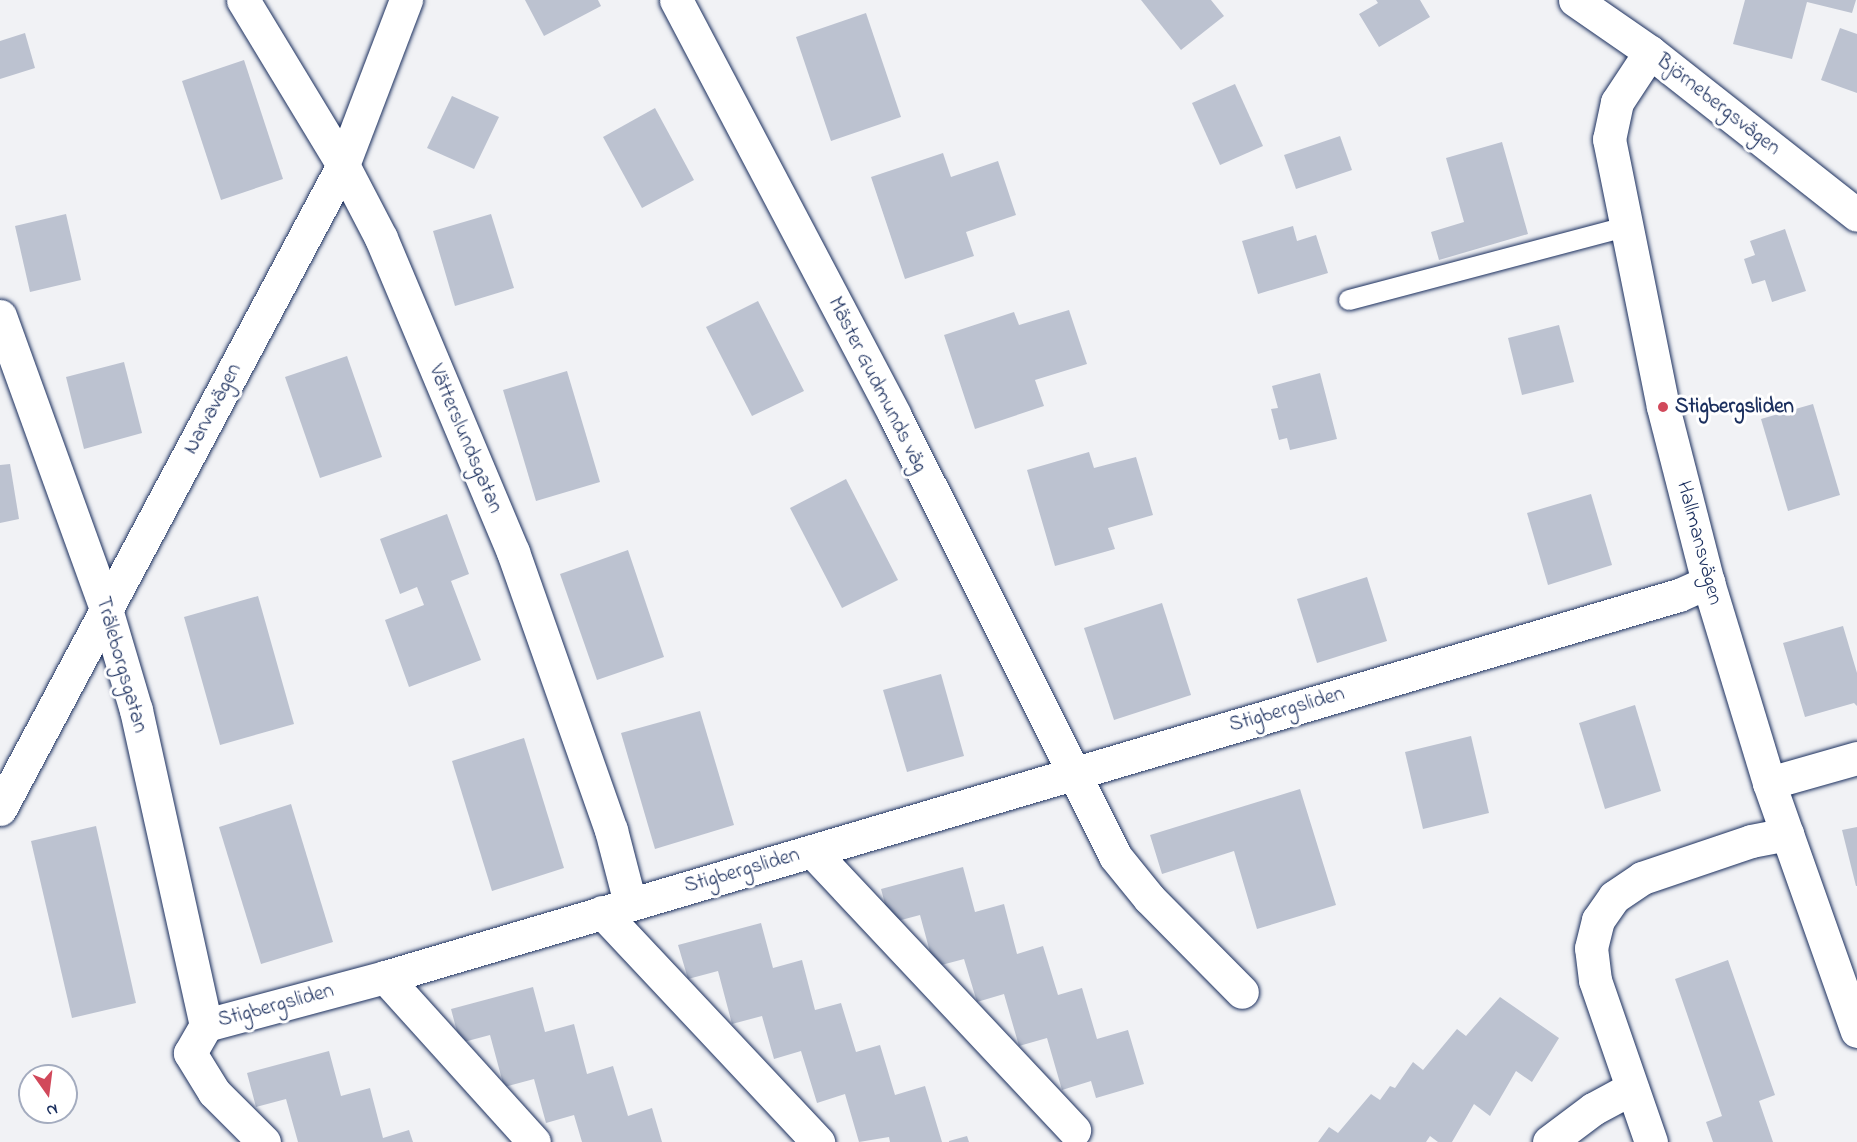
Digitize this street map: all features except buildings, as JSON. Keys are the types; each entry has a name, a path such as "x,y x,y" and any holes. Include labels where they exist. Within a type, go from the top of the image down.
{"street":[{"name":"Vätterslundsgatan","path":"243,0 343,165 381,238 513,552 611,830 616,908"},
{"name":"Narvavägen","path":"0,809 343,165 406,0"},
{"name":"Mäster Gudmunds väg","path":"676,0 894,414 1071,773"},
{"name":"Björnebergsvägen","path":"1575,0 1650,52 1857,215"},
{"name":"Hallmansvägen","path":"1650,52 1617,102 1609,139 1663,407 1708,582 1769,783 1857,1030"},
{"name":"Träleborgsgatan","path":"0,316 106,609 136,710 206,1025"},
{"name":"Stigbergsliden","path":"264,1142 214,1092 190,1053 206,1025 385,977 1678,595 1708,582"},
{"path":"1769,783 1857,758"},
{"path":"1071,773 1115,856 1149,898 1242,992"},
{"path":"1651,1142 1595,980 1591,948 1598,920 1614,897 1642,878 1751,841 1787,834"},
{"name":"Stigbergsliden","path":"812,851 1074,1130"},
{"path":"616,908 818,1142"},
{"path":"385,977 534,1142"},
{"path":"1549,1142 1593,1109 1632,1088"}],"lane":[{"path":"1349,300 1626,227"}],"place":[{"name":"Stigbergsliden","path":"1663,407"}]}
